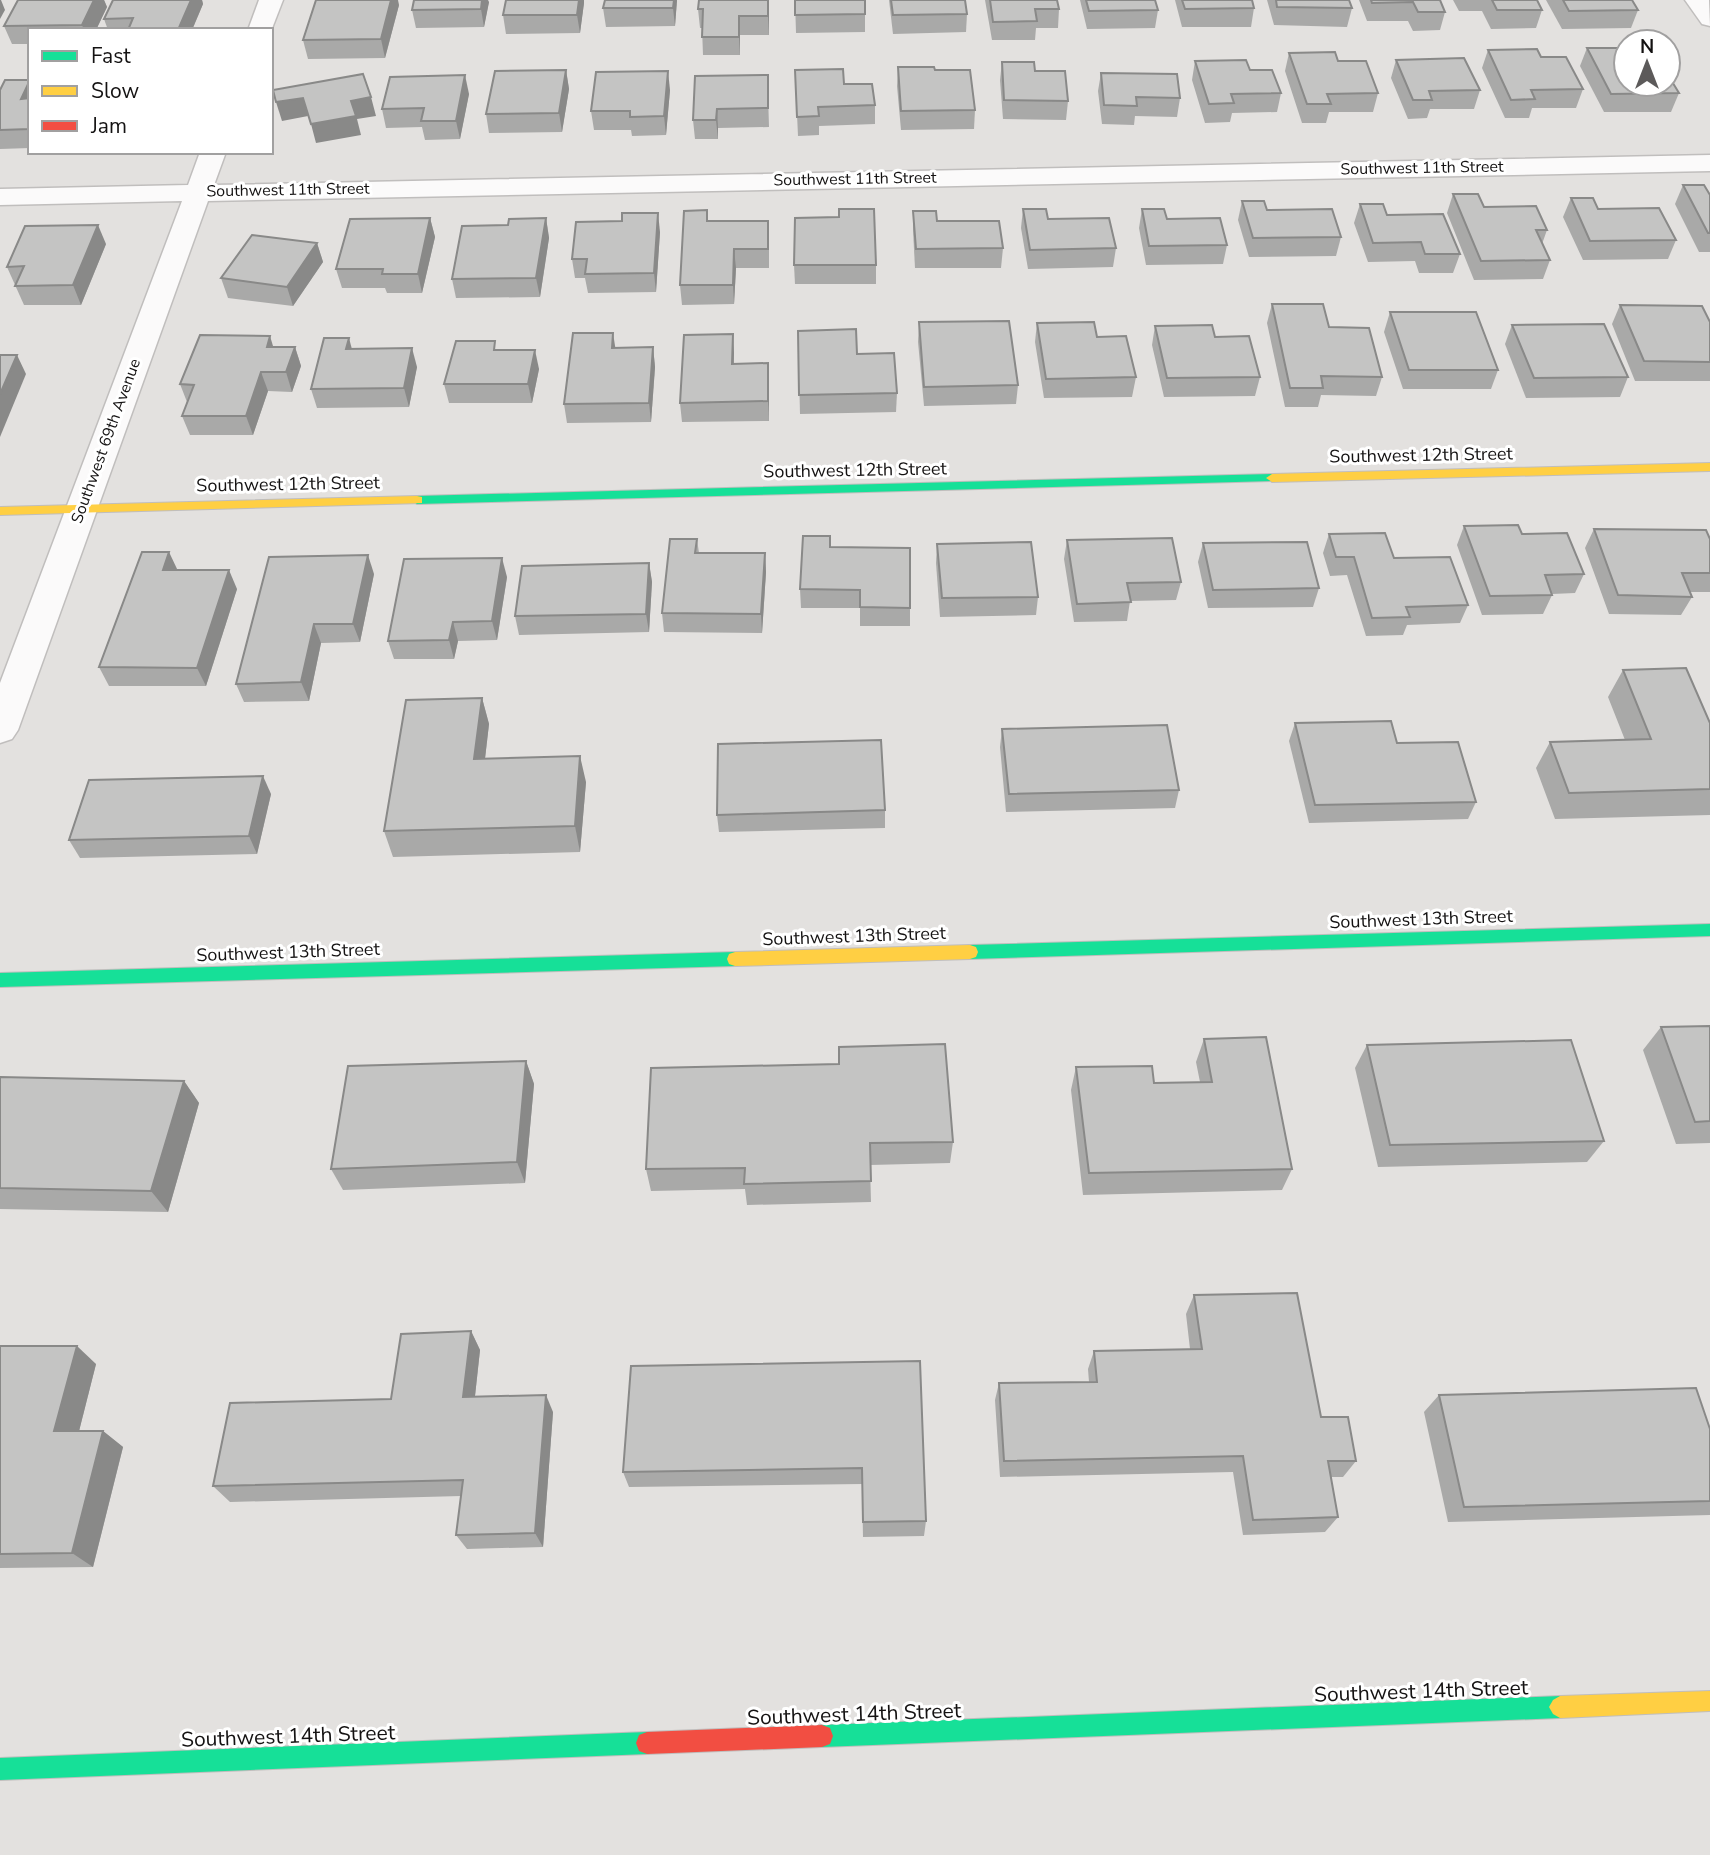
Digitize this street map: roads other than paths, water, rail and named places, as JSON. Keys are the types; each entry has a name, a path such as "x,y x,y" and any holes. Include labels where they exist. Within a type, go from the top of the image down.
{"street":[{"path":"261,28 271,0"},
{"path":"1697,0 1710,19"},
{"name":"Southwest 69th Avenue","path":"0,730 213,154"},
{"name":"Southwest 11th Street","path":"0,197 1710,163"},
{"name":"Southwest 12th Street","path":"0,510 1710,467"},
{"name":"Southwest 13th Street","path":"0,980 1710,930"},
{"name":"Southwest 14th Street","path":"0,1769 1710,1701"}]}
